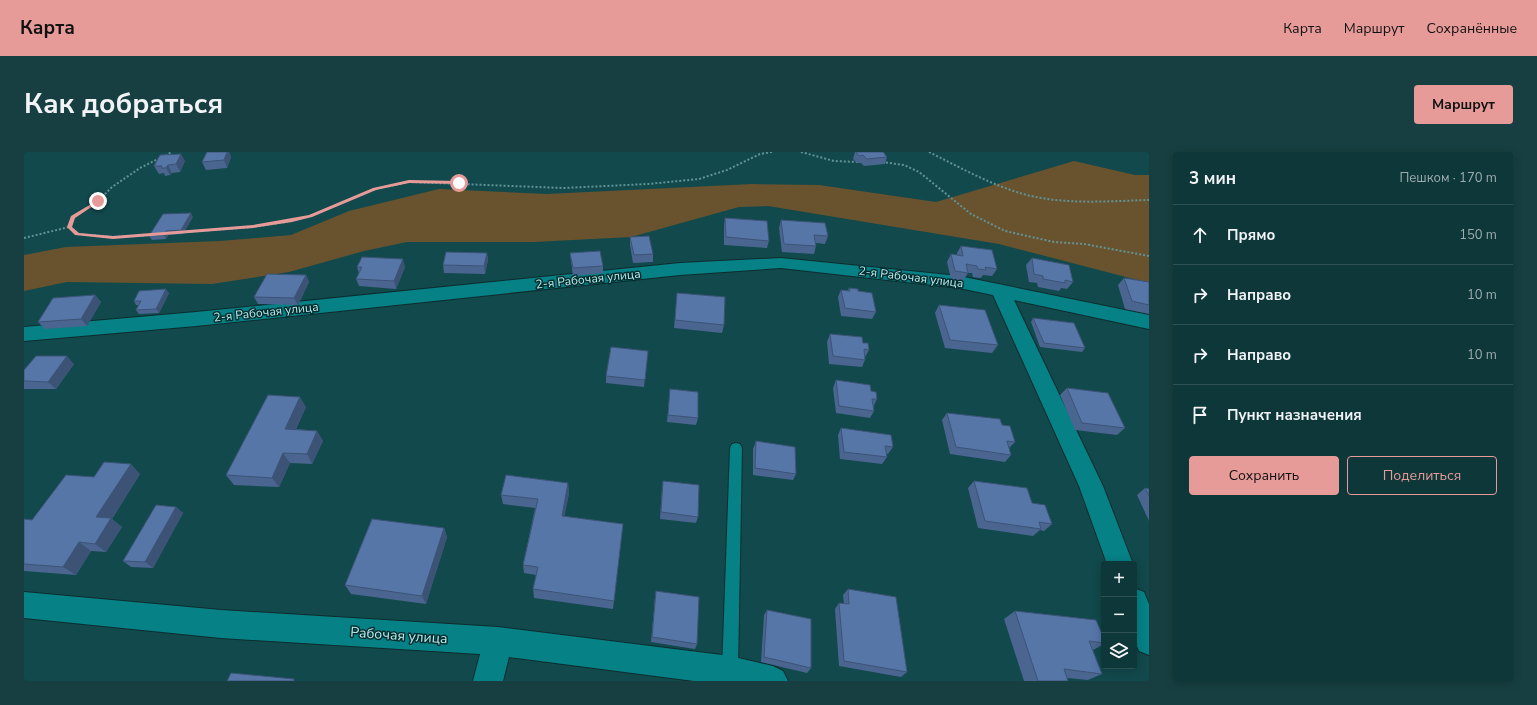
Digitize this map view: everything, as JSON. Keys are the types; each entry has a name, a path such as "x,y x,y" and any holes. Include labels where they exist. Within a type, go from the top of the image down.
{"street":[{"name":"2-я Рабочая улица","path":"24,334 196,319 680,269 781,263 959,282 1149,322"},
{"path":"1000,290 1091,486 1119,561"},
{"name":"Рабочая улица","path":"24,605 221,624 498,641 730,671 773,681"},
{"path":"1137,609 1149,641"},
{"path":"488,681 498,641"}],"lane":[{"path":"730,671 736,448"}],"path":[{"path":"69,227 72,217 98,201 112,187 140,168 172,152"},
{"path":"183,232 253,227 292,221 310,216 374,189 409,182 563,188 648,184 714,175 760,154 772,152"},
{"path":"801,152 834,161 859,161"},
{"path":"929,152 988,180 1026,195 1076,202 1149,200"},
{"path":"881,162 904,165 919,172 971,214 1005,231 1054,242 1084,244 1149,256"},
{"path":"69,227 77,234 113,238 152,234"},
{"path":"24,238 69,227"}],"shaded area":[{"path":"1074,161 1135,175 1149,175 1149,283 999,244 768,206 739,207 631,237 534,242 407,242 364,251 289,272 212,284 67,282 24,291 24,255 66,247 220,241 291,235 349,211 439,189 547,194 752,184 819,185 936,202"}],"building":[{"path":"207,152 227,152 224,160 202,162"},
{"path":"856,152 883,152 887,157 867,159 863,155 859,156"},
{"path":"181,154 176,164 168,165 166,168 161,168 162,166 154,166 160,155"},
{"path":"191,213 181,230 166,231 164,235 149,236 163,214"},
{"path":"725,218 767,221 769,241 726,237"},
{"path":"781,220 825,223 828,236 814,235 816,246 784,244"},
{"path":"649,236 653,254 634,255 630,237"},
{"path":"961,246 992,250 997,269 985,267 986,270 978,269 977,266 966,264 968,273 955,271 951,254 963,256"},
{"path":"600,251 603,266 573,268 570,253"},
{"path":"446,252 487,253 484,266 443,265"},
{"path":"362,257 403,259 394,281 356,279 362,267 357,267"},
{"path":"1032,258 1069,265 1073,282 1065,280 1065,283 1043,279 1043,276 1034,274"},
{"path":"267,274 306,275 294,298 254,297"},
{"path":"1124,278 1149,282 1149,305 1132,301"},
{"path":"849,288 872,293 876,312 845,308 841,290 850,291"},
{"path":"166,289 156,309 136,310 141,301 134,301 139,291"},
{"path":"677,293 725,297 724,325 675,320"},
{"path":"95,295 81,319 38,322 53,298"},
{"path":"939,305 985,310 998,345 950,340"},
{"path":"1033,318 1074,323 1085,348 1044,343"},
{"path":"830,334 862,337 863,343 868,343 869,350 864,349 865,360 833,356"},
{"path":"611,347 648,351 645,380 606,376"},
{"path":"36,356 67,356 48,382 24,381 24,370"},
{"path":"836,380 870,385 871,391 876,392 877,399 872,399 874,411 839,406"},
{"path":"1067,388 1108,393 1125,428 1082,423"},
{"path":"670,389 698,392 698,418 668,415"},
{"path":"268,395 300,397 285,429 317,431 307,454 283,453 272,478 226,475"},
{"path":"947,413 1000,419 1002,425 1010,426 1015,442 1007,441 1011,455 956,447"},
{"path":"841,428 891,435 893,447 885,446 887,457 844,452"},
{"path":"756,441 795,447 796,474 755,468"},
{"path":"104,462 131,464 96,517 111,518 95,544 79,542 63,567 24,564 24,519 32,520 66,475 94,477"},
{"path":"506,475 568,483 562,516 623,524 614,601 533,589 538,567 523,565 538,499 501,495"},
{"path":"663,481 699,485 698,517 661,512"},
{"path":"974,481 1027,488 1032,503 1045,505 1052,524 1039,522 1041,529 985,521"},
{"path":"1145,488 1149,489 1149,496"},
{"path":"156,505 176,507 145,562 123,561"},
{"path":"372,519 444,528 422,596 345,585"},
{"path":"848,589 896,597 907,672 844,661 839,603 849,604"},
{"path":"656,591 699,597 697,644 652,637"},
{"path":"767,610 811,619 811,668 764,657"},
{"path":"1015,611 1096,620 1101,632 1101,643 1089,641 1102,674 1064,669 1068,681 1038,681"},
{"path":"231,673 294,679 294,681 227,681"}],"route":[{"path":"98,201 72,217 69,227 77,234 113,238 253,227 292,221 310,216 374,189 409,182 459,183"}]}
